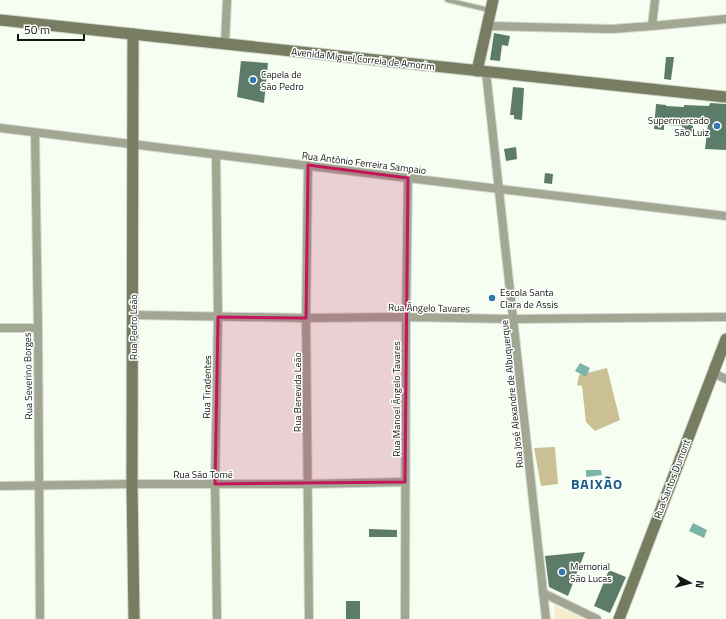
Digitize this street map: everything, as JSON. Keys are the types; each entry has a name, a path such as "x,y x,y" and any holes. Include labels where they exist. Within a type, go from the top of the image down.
{"street":[{"path":"225,44 228,0"},
{"path":"652,26 655,0"},
{"path":"482,72 487,26 492,5"},
{"path":"487,26 612,29 726,19"},
{"name":"Avenida Miguel Correia de Amorim","path":"0,20 726,97"},
{"name":"Rua Pedro Leão","path":"133,34 132,484 134,619"},
{"name":"Rua José Alexandre de Albuquerque","path":"482,72 499,189 546,619"},
{"name":"Rua Antônio Ferreira Sampaio","path":"0,128 726,216"},
{"name":"Rua Severino Borges","path":"35,133 40,619"},
{"name":"Rua Tiradentes","path":"216,155 218,317 215,484 216,619"},
{"name":"Rua Benevida Leão","path":"308,166 306,318 309,619"},
{"name":"Rua Manoel Ângelo Tavares","path":"405,619 408,178"},
{"name":"Rua Ângelo Tavares","path":"133,315 514,319 726,317"},
{"path":"0,328 38,328"},
{"name":"Rua Santos Dumont","path":"619,619 726,339"},
{"path":"713,373 726,379"},
{"name":"Rua São Tomé","path":"0,486 405,482"},
{"path":"543,593 597,619"}],"lane":[{"path":"447,0 492,5"}],"highlighted area":[{"path":"308,165 408,178 405,482 215,484 218,317 306,318"}],"shaded area":[{"path":"607,368 620,420 595,431 586,422 582,386 577,385 579,375"},
{"path":"555,447 558,484 541,486 534,448"},
{"path":"554,605 585,619 555,619"}],"water":[{"path":"580,363 590,368 586,377 575,371"},
{"path":"586,470 601,470 602,475 586,477"},
{"path":"693,523 707,530 704,538 689,531"}],"building":[{"path":"494,33 510,36 508,46 502,45 500,61 490,60"},
{"path":"666,57 674,57 671,80 664,79"},
{"name":"Capela de São Pedro","path":"241,61 268,63 264,103 237,97"},
{"path":"513,87 524,88 522,120 514,119 514,115 510,115"},
{"path":"710,103 726,104 726,150 705,149 708,124 693,123 693,132 682,131 682,126 664,125 664,130 654,129 656,104 684,107 684,105 709,106"},
{"path":"516,147 517,159 506,161 504,149"},
{"path":"545,173 553,174 552,184 544,183"},
{"path":"369,529 397,530 397,537 369,537"},
{"name":"Memorial São Lucas","path":"585,552 568,596 549,587 545,556"},
{"path":"609,570 626,577 610,613 594,606"},
{"path":"346,601 360,601 360,619 346,619"}],"place":[{"name":"Capela de São Pedro","path":"253,80"},
{"name":"Supermercado São Luiz","path":"717,126"},
{"name":"Escola Santa Clara de Assis","path":"492,298"},
{"name":"Memorial São Lucas","path":"562,572"}],"district":[{"name":"BAIXÃO","path":"597,483"}]}
